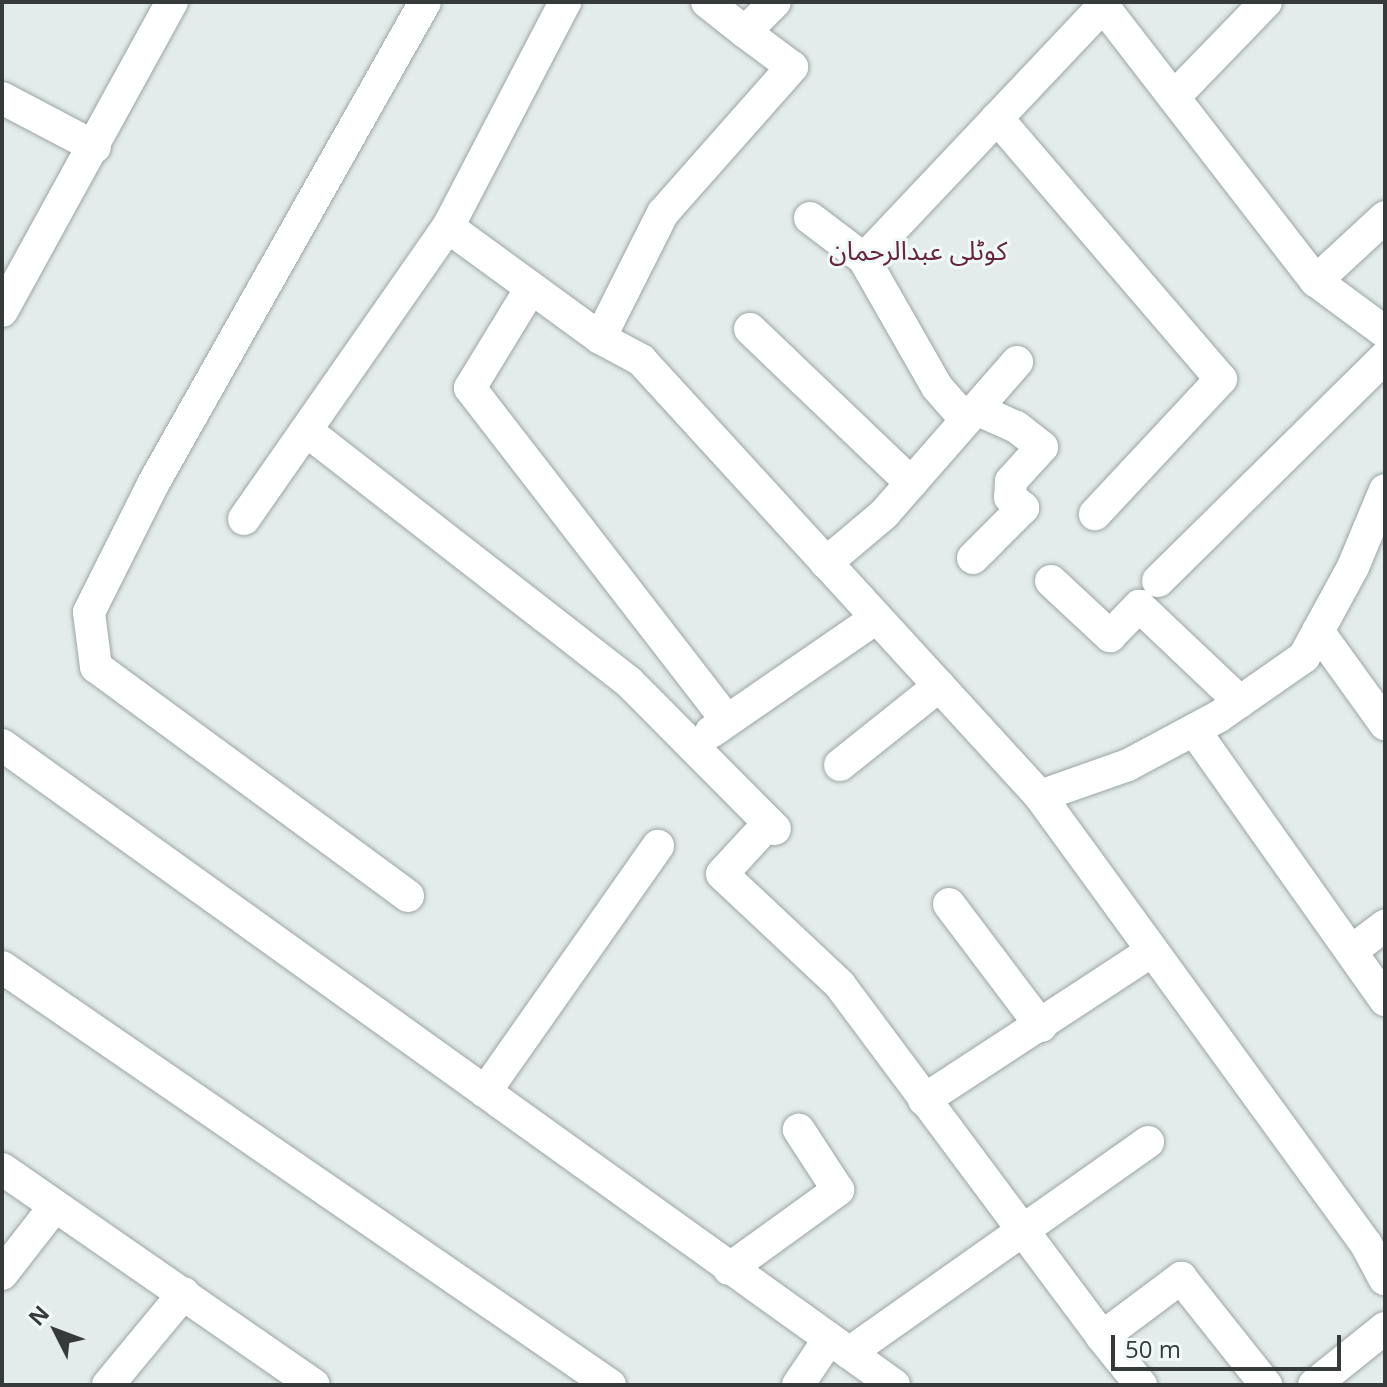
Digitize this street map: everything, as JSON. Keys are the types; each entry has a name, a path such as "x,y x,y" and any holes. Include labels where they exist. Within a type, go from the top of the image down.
{"street":[{"path":"2,311 95,147 172,2"},
{"path":"408,896 96,667 89,612 153,484 425,2"},
{"path":"244,519 308,432 448,227 565,2"},
{"path":"600,338 663,213 792,67 707,2"},
{"path":"745,32 775,2"},
{"path":"1174,97 1266,2"},
{"path":"864,259 1102,4 1316,281 1385,332"},
{"path":"2,98 95,147"},
{"path":"997,118 1221,379 1095,514"},
{"path":"1316,281 1385,217"},
{"path":"810,218 864,259 937,387 971,415 1016,427 1042,447 1011,481 1010,497 1023,508 973,558"},
{"path":"448,227 600,338 641,360 1040,796 1366,1244 1385,1279"},
{"path":"531,288 470,388 727,720"},
{"path":"750,329 911,483"},
{"path":"1158,581 1385,357"},
{"path":"826,563 911,483 1017,362"},
{"path":"308,432 629,682 772,826 722,874 840,985 1021,1232 1141,1385"},
{"path":"1040,796 1128,765 1240,702 1304,657 1353,567 1385,490"},
{"path":"1051,581 1110,636 1139,606 1240,702"},
{"path":"691,745 876,618"},
{"path":"1318,631 1385,724"},
{"path":"840,765 939,686"},
{"path":"1194,730 1354,949 1385,1000"},
{"path":"2,745 894,1385"},
{"path":"485,1092 658,846"},
{"path":"949,904 1041,1026"},
{"path":"1354,949 1385,926"},
{"path":"924,1100 1152,951"},
{"path":"2,967 610,1385"},
{"path":"729,1269 838,1190 799,1130"},
{"path":"798,1385 839,1346 1021,1232 1148,1142"},
{"path":"2,1169 314,1385"},
{"path":"2,1274 55,1206"},
{"path":"1102,1337 1181,1278 1266,1385"},
{"path":"108,1385 184,1293"},
{"path":"1314,1385 1385,1328"}],"district":[{"name":"کوٹلی عبدالرحمان","path":"918,251"}]}
